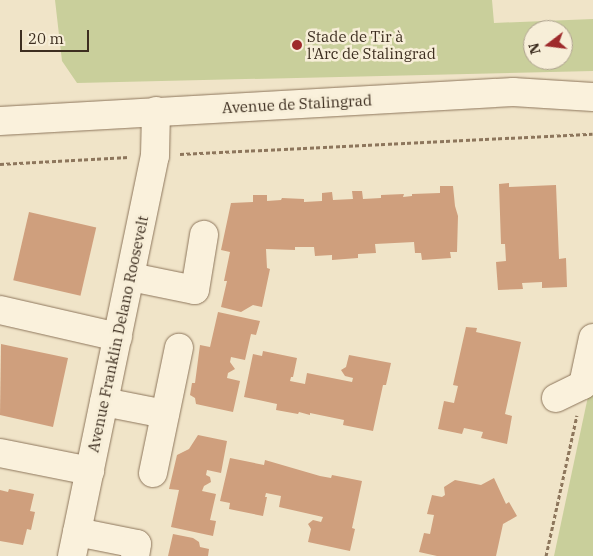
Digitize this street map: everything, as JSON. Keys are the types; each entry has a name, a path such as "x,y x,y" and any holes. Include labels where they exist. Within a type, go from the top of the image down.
{"street":[{"name":"Avenue de Stalingrad","path":"0,121 513,92 593,97"},
{"name":"Avenue Franklin Delano Roosevelt","path":"74,544 155,156 156,111"},
{"path":"131,277 195,290 204,235"},
{"path":"0,310 118,337"},
{"path":"556,398 583,385 593,338"},
{"path":"153,473 178,348"},
{"path":"104,402 165,414"},
{"path":"0,452 90,471"},
{"path":"74,544 137,544 135,556"}],"path":[{"path":"0,164 593,134"},
{"path":"546,556 583,385"}],"green space":[{"name":"Stade de Tir à l'Arc de Stalingrad","path":"55,0 492,0 494,23 523,22 523,70 573,70 573,20 568,20 593,19 593,71 77,83 62,61"},
{"path":"593,373 593,556 554,556"}],"building":[{"path":"509,183 509,187 556,185 559,259 566,258 567,287 542,288 542,282 522,283 523,289 498,290 496,262 506,261 505,244 501,244 499,184"},
{"path":"440,186 453,186 458,216 457,252 450,252 451,258 422,260 421,253 415,253 414,242 375,244 376,253 358,254 358,258 332,260 332,255 315,256 314,247 295,247 295,250 266,249 267,268 270,269 262,307 253,305 241,312 221,307 227,281 224,281 230,252 221,250 231,203 253,202 253,195 267,195 267,201 281,200 282,198 304,199 304,202 322,201 322,193 332,192 333,200 353,199 352,191 362,191 363,199 381,198 381,195 404,194 403,197 412,196 412,194 440,193"},
{"path":"29,212 96,228 80,296 13,280"},
{"path":"218,312 260,321 256,335 251,334 245,360 231,357 230,362 235,369 228,373 227,378 240,381 233,412 196,404 195,398 190,395 192,383 195,383 200,345 210,347"},
{"path":"466,327 477,328 476,332 521,342 505,414 512,416 507,444 481,438 483,432 464,428 462,434 438,429 444,401 454,403 458,386 453,385"},
{"path":"1,344 68,358 53,427 0,415"},
{"path":"263,351 297,358 293,377 291,377 290,381 305,384 307,373 352,382 353,378 345,376 341,370 346,367 349,355 391,363 386,385 383,385 373,431 343,425 344,420 310,413 310,415 299,412 298,414 276,410 277,404 244,397 253,354 262,356"},
{"path":"198,435 227,441 221,473 207,470 206,475 210,477 211,482 204,486 202,491 216,494 210,520 216,521 213,536 171,527 179,490 169,489 177,455 189,449"},
{"path":"230,458 264,465 265,460 320,476 331,478 332,475 362,481 352,528 355,529 350,551 308,542 311,529 308,524 313,520 321,522 323,517 279,507 281,496 266,493 265,497 267,497 263,516 229,509 230,503 220,501"},
{"path":"494,478 506,504 509,502 517,516 503,524 496,556 437,556 419,552 424,533 430,534 434,515 427,514 432,495 442,497 445,495 444,487 455,480 481,485"},
{"path":"9,489 34,494 30,511 35,512 31,530 27,529 23,545 0,541 0,490 8,492"},
{"path":"173,534 193,538 199,542 200,547 209,549 208,556 168,556"}],"place":[{"name":"Stade de Tir à l'Arc de Stalingrad","path":"297,45"}]}
